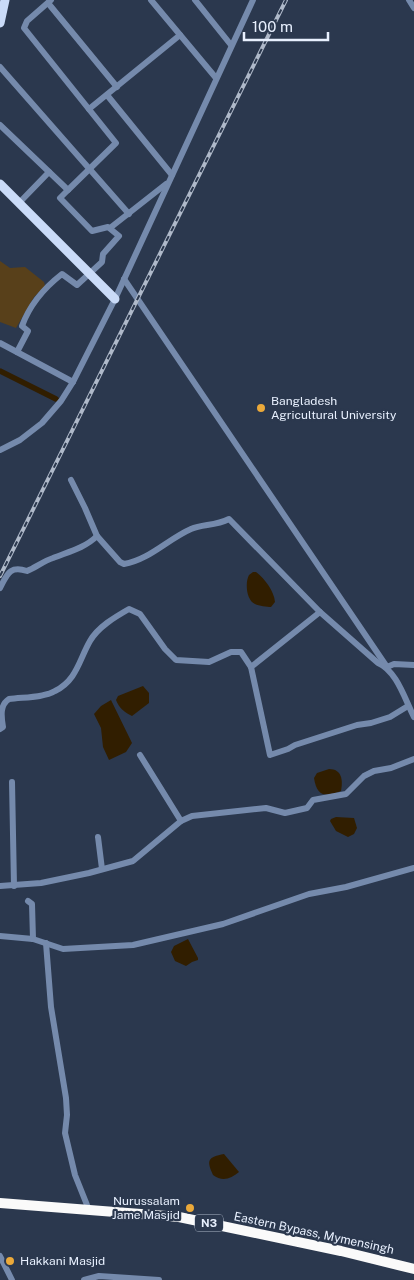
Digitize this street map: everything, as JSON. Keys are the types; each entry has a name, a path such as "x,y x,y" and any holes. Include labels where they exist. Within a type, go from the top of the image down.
{"highway":[{"name":"Eastern Bypass, Mymensingh","path":"0,1203 179,1217 332,1249 414,1269"}],"main road":[{"path":"0,23 1,11 5,0"},
{"path":"0,184 115,299"}],"street":[{"path":"151,0 216,78"},
{"path":"195,0 231,45"},
{"path":"0,450 20,440 42,423 56,408 73,382 115,299 252,3 245,0"},
{"path":"409,0 414,8"},
{"path":"117,87 50,2 28,21 24,28 116,143 60,198 92,231 110,228 169,182"},
{"path":"89,109 180,35"},
{"path":"0,67 129,214"},
{"path":"107,95 172,175"},
{"path":"0,125 68,190"},
{"path":"18,203 49,172"},
{"path":"17,352 28,331 23,328 24,321 32,305 46,286 62,274 77,285 102,262 102,254 119,236 110,228"},
{"path":"124,279 386,666 414,717"},
{"path":"0,343 73,382"},
{"path":"71,480 97,536 120,562 124,564 140,560 192,528 219,524 229,519 320,612 378,663 386,666 394,664 414,665"},
{"path":"0,588 5,572 18,568 27,571 51,558 90,542 97,536"},
{"path":"0,729 3,727 0,710 3,702 9,699 54,692 66,683 78,668 90,641 97,633 111,620 129,610 140,614 165,649 176,660 209,662 231,652 241,652 251,666 270,755 295,745 390,716 408,706"},
{"path":"251,666 320,612"},
{"path":"140,755 182,821"},
{"path":"0,886 40,884 132,861 182,821 192,816 266,808 285,813 307,808 313,800 346,794 364,776 374,771 391,768 414,759"},
{"path":"12,782 14,886"},
{"path":"98,837 102,869"},
{"path":"0,936 33,939 63,949 133,946 223,924 309,894 346,887 414,868"},
{"path":"28,901 32,904 33,939"},
{"path":"46,943 51,1007 66,1098 65,1133 75,1175 89,1210"},
{"path":"0,1256 12,1280"},
{"path":"84,1280 99,1276 159,1280"}],"shaded area":[{"path":"0,261 10,268 25,267 44,282 45,286 34,297 16,328 0,322"},
{"path":"256,572 266,582 271,590 275,602 271,607 257,605 250,599 247,591 247,582 249,575"},
{"path":"143,686 149,693 149,703 132,716 122,710 116,700 118,696"},
{"path":"111,700 132,743 126,752 109,760 103,747 101,728 94,714 101,706"},
{"path":"329,769 339,773 342,779 342,787 341,791 326,795 317,789 314,778 317,773"},
{"path":"336,817 354,818 357,828 354,834 348,837 336,831 330,821"},
{"path":"188,939 198,960 186,966 175,961 171,952 174,946"},
{"path":"224,1154 239,1172 230,1178 223,1179 213,1175 209,1163 215,1156"}],"waterway":[{"path":"0,371 56,399"}],"railway":[{"path":"0,576 286,0"}],"place":[{"name":"Bangladesh Agricultural University","path":"261,408"},
{"name":"Nurussalam Jame Masjid","path":"190,1208"},
{"name":"Hakkani Masjid","path":"10,1261"}]}
